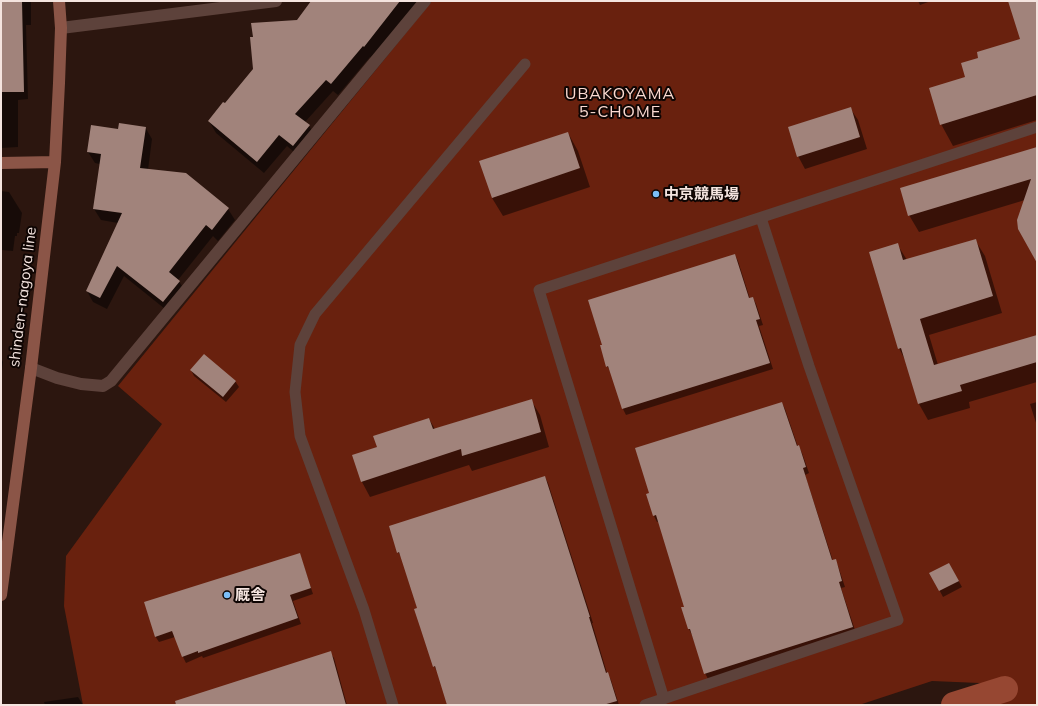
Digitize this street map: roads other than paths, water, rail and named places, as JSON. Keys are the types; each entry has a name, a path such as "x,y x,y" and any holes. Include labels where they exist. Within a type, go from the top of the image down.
{"main road":[{"name":"shinden-nagoya line","path":"1,595 31,368 55,162 61,28 59,1"},
{"path":"1,163 55,162"}],"street":[{"path":"61,28 276,1"},
{"path":"31,368 57,378 81,384 104,386 111,381 425,1"}],"lane":[{"path":"393,705 364,610 300,436 295,392 300,345 315,314 525,64"},
{"path":"664,699 539,290 1037,127"},
{"path":"645,705 898,620 810,366 761,218"}],"waterway":[{"path":"954,705 1005,689"}],"place":[{"name":"中京競馬場","path":"656,194"},
{"name":"厩舎","path":"227,595"}],"district":[{"name":"UBAKOYAMA 5-CHOME","path":"620,103"}]}
